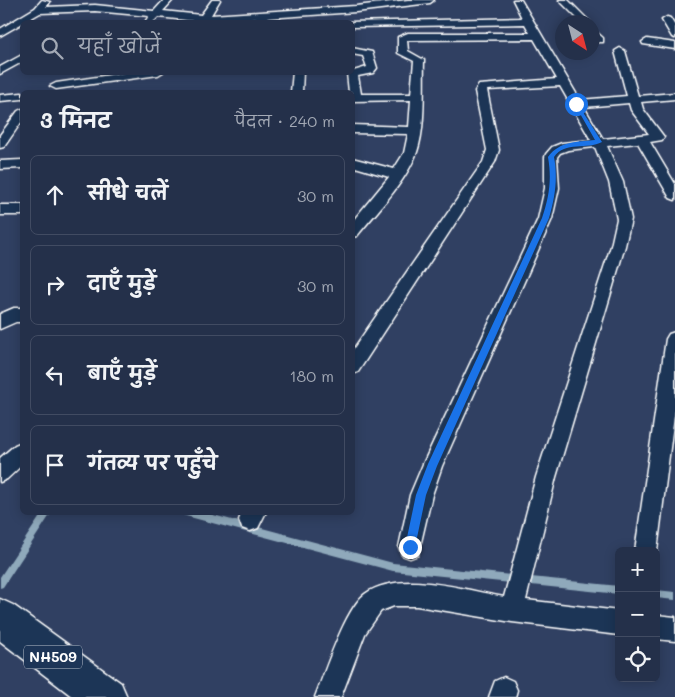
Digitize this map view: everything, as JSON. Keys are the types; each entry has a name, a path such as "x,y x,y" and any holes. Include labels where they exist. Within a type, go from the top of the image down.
{"highway":[{"name":"NH509","path":"0,618 107,697"}],"street":[{"path":"21,20 38,10 46,0"},
{"path":"150,20 169,0"},
{"path":"203,20 216,0"},
{"path":"336,0 336,20"},
{"path":"38,10 95,8 203,20 265,11 304,17 336,10 430,0"},
{"path":"517,0 536,36 599,142 616,182 624,219 618,246 546,477 517,590"},
{"path":"564,0 579,15"},
{"path":"470,11 475,14 480,22"},
{"path":"419,13 447,12"},
{"path":"29,16 48,20"},
{"path":"667,20 675,35"},
{"path":"2,30 20,21"},
{"path":"355,24 528,21"},
{"path":"355,228 398,175 410,153 414,132 418,60 403,54 402,39 404,37 399,24"},
{"path":"404,37 536,36"},
{"path":"647,42 675,46"},
{"path":"410,547 421,495 433,464 545,218 552,195 554,174 551,157 556,150 566,146 662,137 637,110 620,51"},
{"path":"355,52 368,54 372,68 369,71 355,73"},
{"path":"0,71 20,59"},
{"path":"52,89 72,75"},
{"path":"52,89 139,75"},
{"path":"297,90 298,75"},
{"path":"352,75 353,90"},
{"path":"355,362 489,162 492,150 480,91 483,87 564,82"},
{"path":"0,98 20,96"},
{"path":"576,104 675,96"},
{"path":"355,98 415,97"},
{"path":"1,139 20,118"},
{"path":"355,129 414,132"},
{"path":"642,139 675,194"},
{"path":"355,163 398,175"},
{"path":"0,165 20,164"},
{"path":"0,210 20,210"},
{"path":"647,547 675,339"},
{"path":"0,472 20,454"},
{"path":"328,697 356,626 374,603 394,594 517,590 615,622"},
{"path":"660,627 675,629"}],"waterway":[{"path":"0,584 46,515"},
{"path":"197,515 393,567 615,590"},
{"path":"660,594 675,596"}],"route":[{"path":"410,547 421,495 433,464 545,218 552,195 554,174 551,157 556,150 566,146 599,142 576,104"}]}
